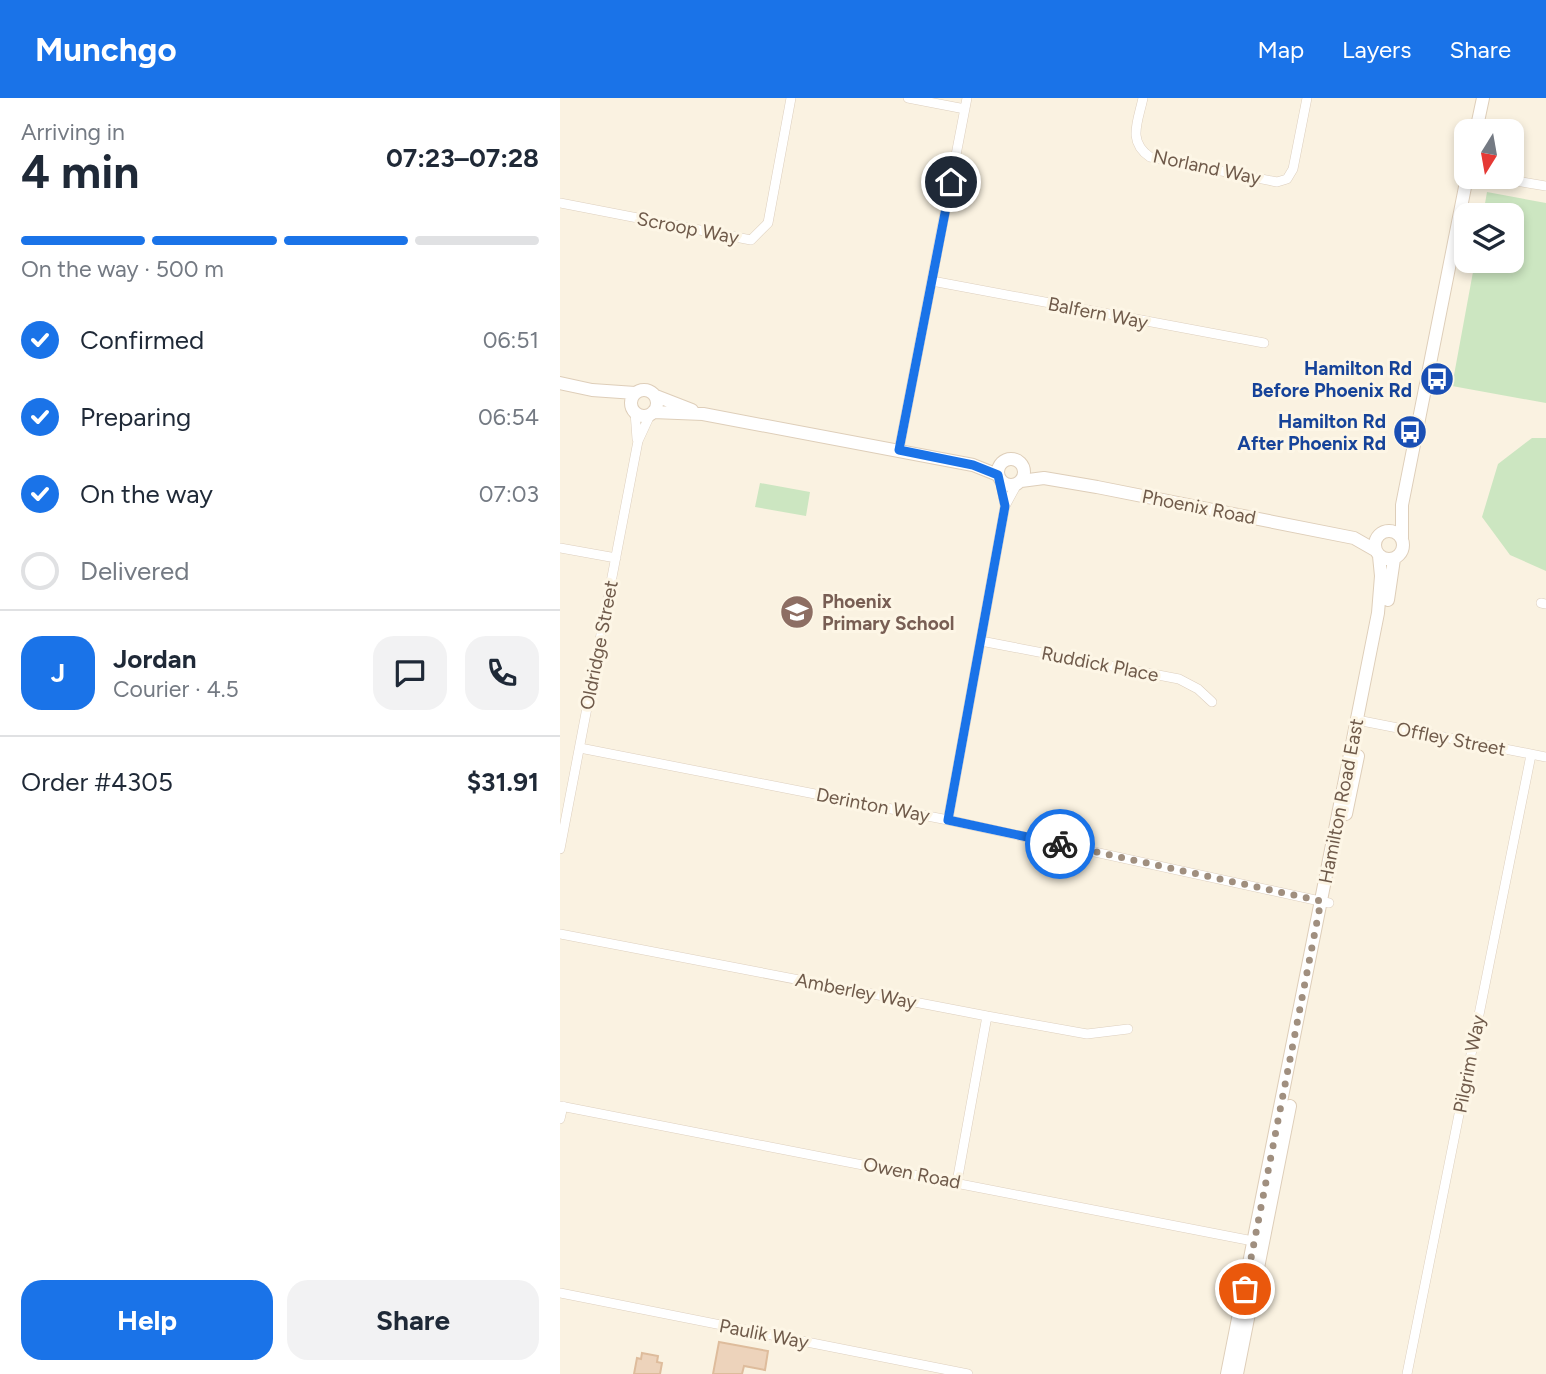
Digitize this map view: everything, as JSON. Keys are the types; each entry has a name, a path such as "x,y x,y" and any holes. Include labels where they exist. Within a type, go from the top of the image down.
{"main road":[{"path":"1479,119 1483,98"},
{"path":"1402,505 1375,542 1377,553 1386,559 1394,559 1403,551 1402,505 1465,189"},
{"path":"560,383 634,403 642,416 703,414 899,450 1000,472 1009,485 1019,482 1024,475 1022,464 1013,458 1000,472"},
{"path":"634,403 648,390 656,396 703,414"},
{"path":"652,414 658,405 656,396"},
{"name":"Phoenix Road","path":"1022,464 1044,478"},
{"name":"Phoenix Road","path":"1019,482 1044,478 1354,538 1380,534"},
{"path":"1380,534 1395,532 1402,538"},
{"name":"Phoenix Road","path":"1354,538 1377,553"},
{"name":"Hamilton Road East","path":"1361,720 1378,614 1381,576 1377,553"},
{"name":"Hamilton Road East","path":"1227,1374 1258,1242 1394,559"},
{"name":"Hamilton Road East","path":"1237,1374 1258,1242"}],"street":[{"name":"Scroop Way","path":"560,203 751,240 768,223 791,98"},
{"path":"908,98 965,109"},
{"path":"899,450 967,98"},
{"name":"Norland Way","path":"1143,98 1135,138 1140,150 1150,157 1277,182 1287,179 1293,169 1307,98"},
{"path":"1524,182 1546,186"},
{"name":"Balfern Way","path":"932,281 1264,344"},
{"name":"Oldridge Street","path":"634,403 638,441"},
{"name":"Oldridge Street","path":"560,849 638,441 652,414"},
{"path":"948,820 1005,506 1000,472"},
{"path":"1005,506 1019,482"},
{"path":"560,548 615,558"},
{"name":"Ruddick Place","path":"981,641 1179,680 1198,689 1212,702"},
{"name":"Offley Street","path":"1361,720 1546,757"},
{"name":"Derinton Way","path":"580,748 948,820 1325,902"},
{"name":"Pilgrim Way","path":"1407,1374 1531,755"},
{"name":"Amberley Way","path":"560,934 1087,1034 1128,1029"},
{"path":"957,1182 987,1016"},
{"path":"560,1119 561,1106"},
{"name":"Owen Road","path":"561,1106 1258,1242"},
{"name":"Paulik Way","path":"560,1293 968,1374"}],"green space":[{"path":"1487,192 1546,203 1546,403 1452,386 1473,273 1524,273 1524,203 1485,203"},
{"path":"1532,438 1546,438 1546,571 1510,555 1482,517 1498,464"},
{"path":"760,483 810,492 806,516 755,507"}],"building":[{"path":"719,1342 768,1351 765,1370 744,1366 742,1374 713,1374"},
{"path":"642,1353 658,1356 657,1362 662,1363 660,1374 634,1374 637,1358 641,1359"}],"way so far":[{"path":"1060,844 1321,901 1245,1289"}],"place":[{"name":"Hamilton Rd Before Phoenix Rd","path":"1437,379"},
{"name":"Hamilton Rd After Phoenix Rd","path":"1410,432"},
{"name":"Phoenix Primary School","path":"797,612"}],"route":[{"path":"951,182 899,450 973,465 998,475 1005,506 948,820 1060,844"}]}
